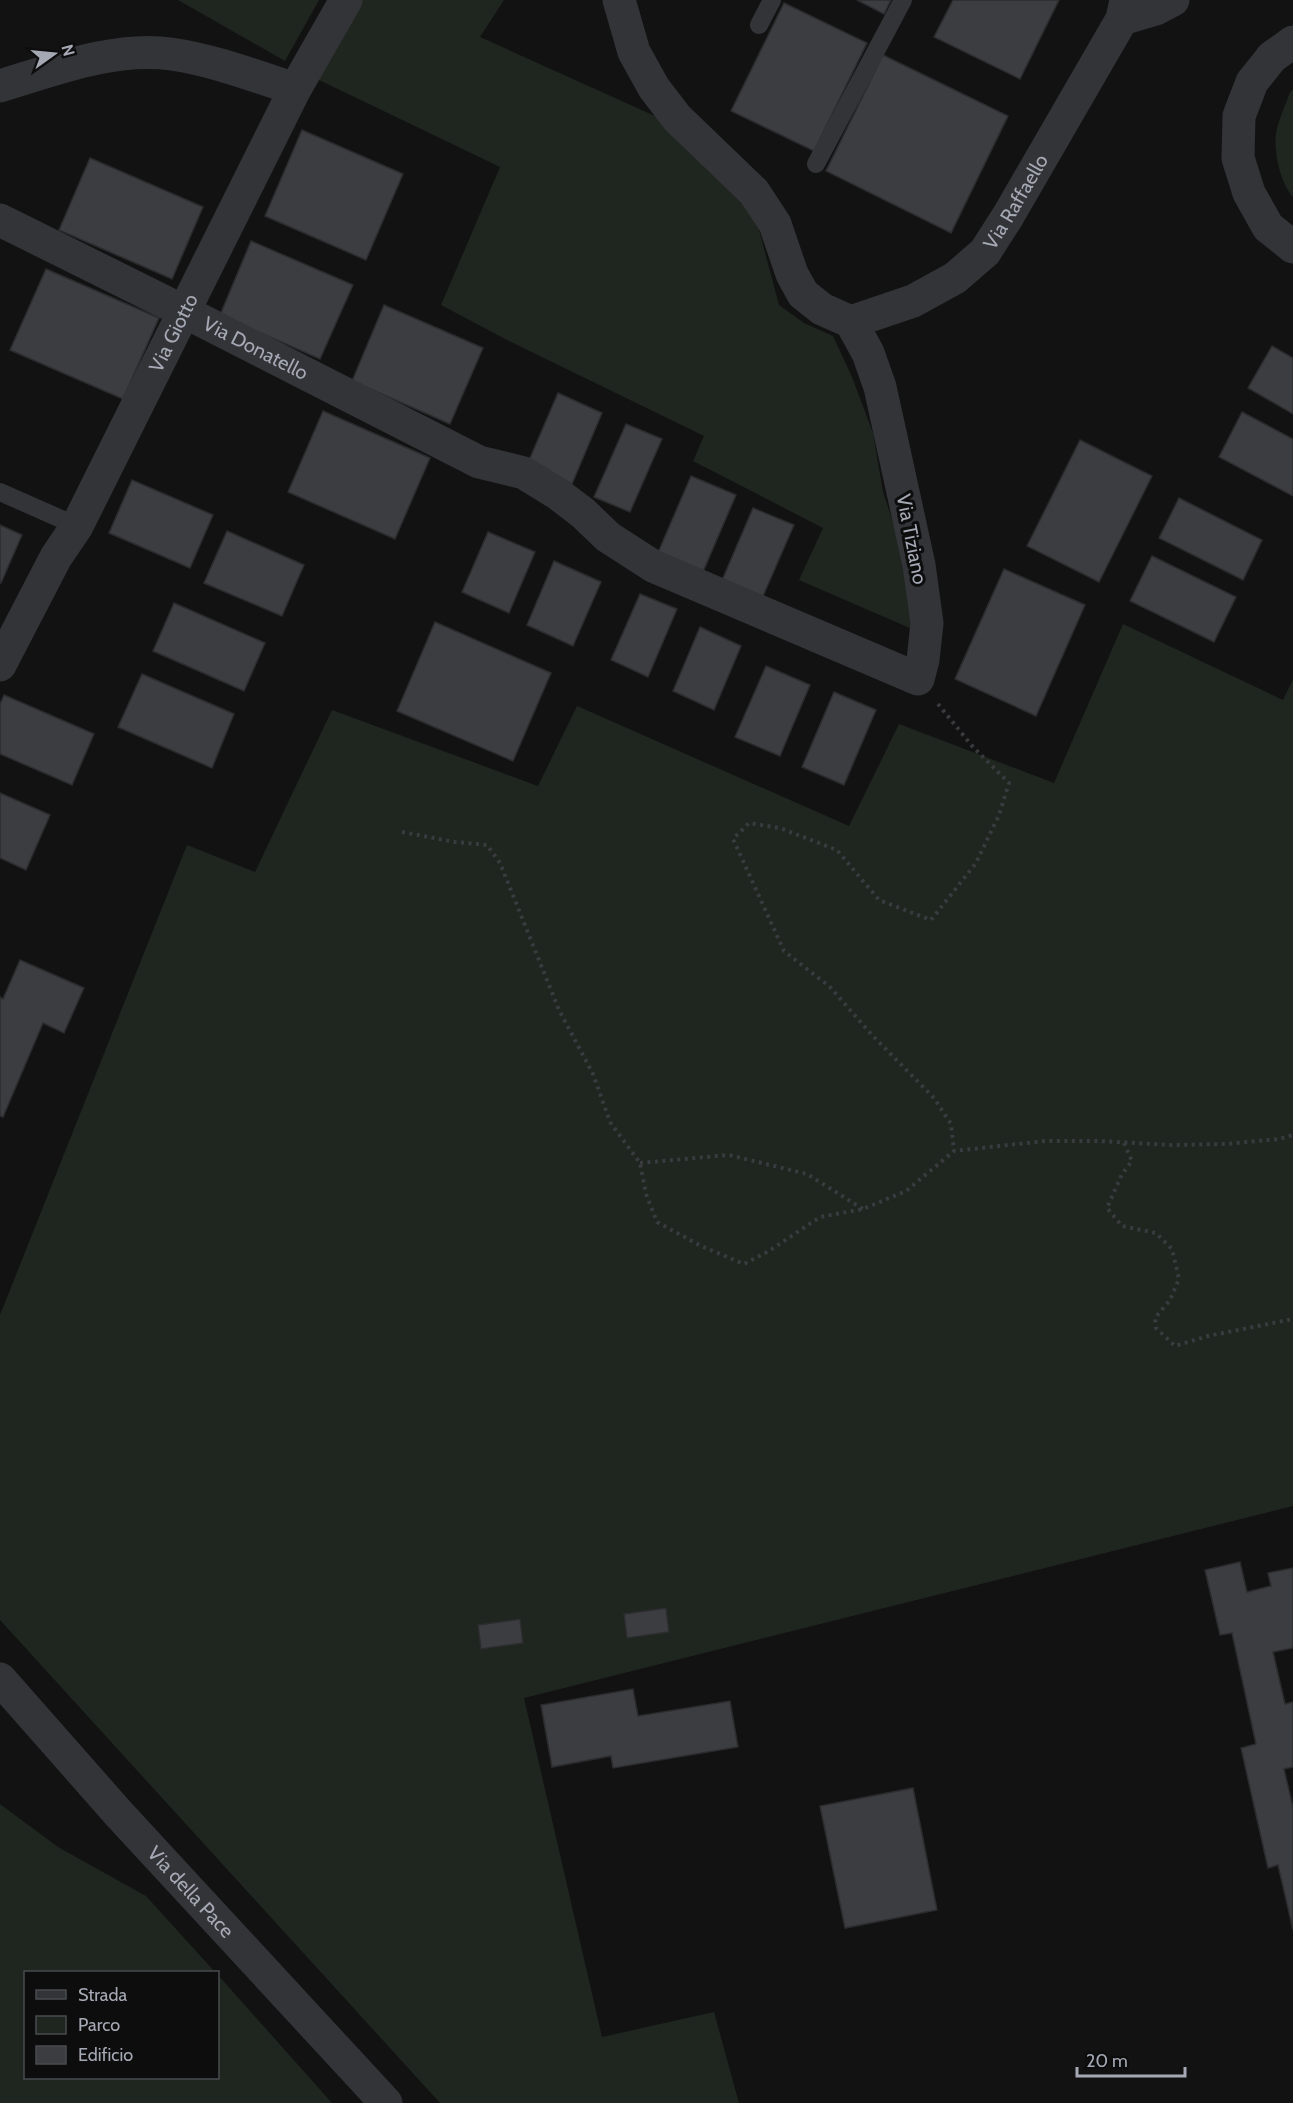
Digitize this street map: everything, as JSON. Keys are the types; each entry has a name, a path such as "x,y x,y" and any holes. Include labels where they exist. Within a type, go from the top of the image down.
{"street":[{"name":"Via Giotto","path":"0,664 56,557 77,526 295,89 346,0"},
{"path":"619,0 634,52 654,88 677,117 754,192 775,224 792,274 803,294 822,309 851,322"},
{"name":"Via Raffaello","path":"851,322 913,301 955,278 985,252 1124,9 1156,9 1173,0"},
{"path":"1293,42 1272,57 1252,82 1239,116 1238,158 1249,193 1268,227 1293,247"},
{"path":"0,86 74,63 132,53 170,54 211,63 295,89"},
{"name":"Via Donatello","path":"0,220 478,462 524,473 558,494 583,513 608,537 653,566 918,679"},
{"name":"Via Tiziano","path":"851,322 868,353 880,387 920,565 927,623 918,679"},
{"name":"Via della Pace","path":"0,1679 120,1814 386,2103"}],"lane":[{"path":"759,25 772,0"},
{"path":"816,164 903,0"},
{"path":"0,492 77,526"}],"path":[{"path":"918,679 973,747 1009,783 999,815 976,863 931,920 879,900 837,850 780,828 749,823 733,839 784,951 830,987 871,1034 934,1098 951,1124 954,1151"},
{"path":"402,832 455,842 487,845 500,863 559,1010 593,1074 610,1122 640,1163 645,1194 657,1222 701,1246 744,1264 769,1251 820,1217 863,1209 906,1191 954,1151 1045,1141 1172,1145 1226,1144 1279,1139 1293,1135"},
{"path":"1123,1143 1132,1161 1122,1174 1107,1208 1122,1226 1156,1233 1172,1249 1179,1279 1170,1300 1155,1318 1156,1328 1175,1346 1208,1336 1293,1319"},
{"path":"640,1163 729,1155 807,1174 863,1209"}],"green space":[{"path":"178,0 319,0 285,61"},
{"path":"360,0 504,0 480,37 655,116 754,211 779,305 804,323 833,336 852,377 873,433 883,492 907,565 912,629 799,580 823,528 693,461 704,436 509,341 441,305 500,167 317,79"},
{"path":"1293,90 1293,197 1281,174 1276,155 1276,137 1280,119 1290,92"},
{"path":"1123,624 1283,700 1293,679 1293,1506 524,1698 602,2037 714,2012 739,2103 440,2103 0,1620 0,1315 187,845 255,872 332,710 538,786 577,706 849,826 899,724 1054,783"},
{"path":"0,1804 58,1847 146,1896 214,1971 24,1971 24,2079 219,2079 219,1976 332,2103 0,2103"}],"building":[{"path":"857,0 891,0 884,14"},
{"path":"953,0 1059,0 1020,79 934,37"},
{"path":"784,3 867,43 814,151 731,111"},
{"path":"883,55 1008,116 951,233 826,171"},
{"path":"302,130 403,174 366,260 265,216"},
{"path":"90,158 203,207 172,279 59,230"},
{"path":"251,241 353,285 320,359 220,315"},
{"path":"46,269 159,318 123,399 10,350"},
{"path":"384,305 483,348 450,424 352,381"},
{"path":"1272,346 1293,358 1293,414 1248,388"},
{"path":"558,393 602,413 572,484 527,465"},
{"path":"323,411 430,458 395,539 288,492"},
{"path":"1242,412 1293,439 1293,496 1219,457"},
{"path":"626,424 662,439 630,512 594,497"},
{"path":"1080,440 1152,476 1099,582 1027,546"},
{"path":"691,476 736,495 702,574 657,555"},
{"path":"132,480 213,515 190,568 109,533"},
{"path":"1179,498 1262,540 1243,580 1159,538"},
{"path":"753,508 794,525 760,603 720,585"},
{"path":"0,525 22,535 1,583 0,583"},
{"path":"227,531 304,565 282,616 204,583"},
{"path":"488,532 535,552 509,613 462,592"},
{"path":"1152,556 1236,597 1214,642 1130,601"},
{"path":"554,561 601,582 573,646 527,625"},
{"path":"1004,569 1085,605 1036,716 955,679"},
{"path":"640,594 677,609 648,677 611,660"},
{"path":"174,603 265,643 244,691 153,651"},
{"path":"435,622 551,673 513,761 397,711"},
{"path":"700,627 741,646 714,710 673,691"},
{"path":"766,666 810,685 780,756 735,737"},
{"path":"142,674 234,714 212,768 118,727"},
{"path":"834,692 876,710 844,785 802,767"},
{"path":"4,695 94,734 72,785 0,754 0,704"},
{"path":"0,793 50,815 26,870 0,858"},
{"path":"20,960 84,988 64,1033 43,1023 3,1117 0,1116 0,997 3,999"},
{"path":"1240,1562 1247,1592 1271,1586 1268,1573 1293,1568 1293,1648 1273,1652 1285,1704 1293,1702 1293,1767 1284,1769 1293,1807 1293,1930 1278,1865 1268,1868 1241,1748 1256,1744 1232,1633 1220,1635 1205,1570"},
{"path":"666,1608 669,1632 627,1638 624,1614"},
{"path":"520,1619 523,1643 481,1649 478,1625"},
{"path":"633,1689 638,1716 730,1701 738,1747 613,1768 611,1756 552,1767 541,1705"},
{"path":"913,1788 937,1910 845,1928 820,1806"}]}
